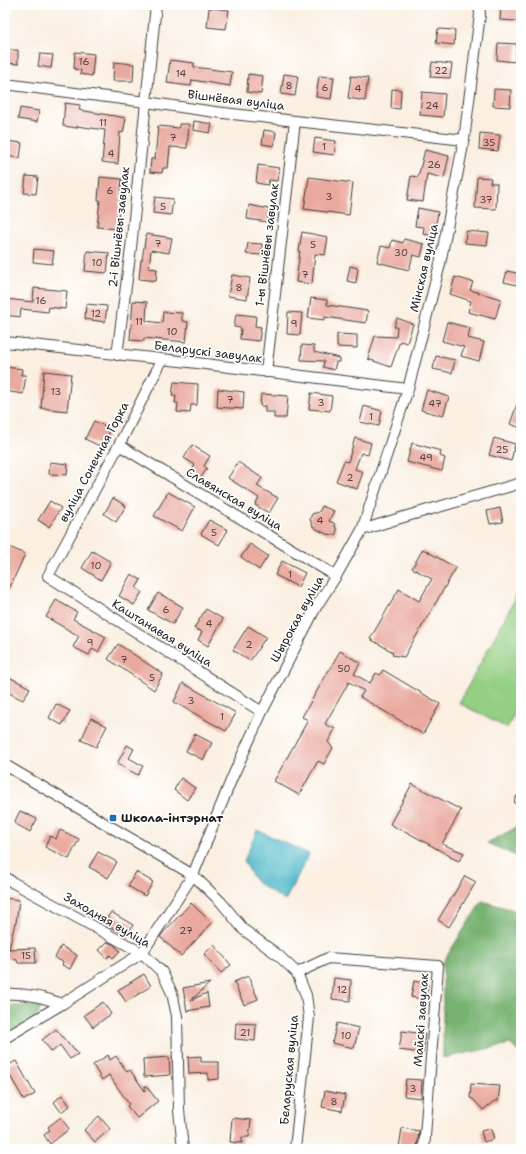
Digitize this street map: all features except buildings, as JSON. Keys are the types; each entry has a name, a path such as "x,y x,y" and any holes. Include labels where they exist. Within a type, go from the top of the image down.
{"street":[{"name":"2-і Вішнёвы завулак","path":"117,355 131,248 156,5"},
{"name":"Мінская вуліца","path":"362,530 408,389 440,264 464,140 480,14 479,5"},
{"name":"Вішнёвая вуліца","path":"5,84 215,112 464,140"},
{"name":"1-ы Вішнёвы завулак","path":"266,372 295,121"},
{"name":"Беларускі завулак","path":"5,342 408,389"},
{"name":"вуліца Сонечная Горка","path":"48,576 120,445 162,360"},
{"name":"Славянская вуліца","path":"120,445 336,576"},
{"path":"362,530 521,484"},
{"name":"Шырокая вуліца","path":"142,953 193,875 232,778 262,712 316,607 336,576 362,530"},
{"name":"Каштанавая вуліца","path":"48,576 262,712"},
{"name":"Беларуская вуліца","path":"5,765 193,875 221,902 244,930 278,955 297,973 306,995 309,1017 295,1149"},
{"name":"Заходняя вуліца","path":"5,877 142,953 162,972 172,993 176,1016 178,1110 183,1149"},
{"path":"5,1038 142,953"},
{"name":"Майскі завулак","path":"297,973 328,958 438,966 424,1149"},
{"path":"5,994 13,993 42,997 62,1004"}],"green space":[{"path":"521,588 521,701 507,728 459,703"},
{"path":"521,825 521,858 487,843"},
{"path":"482,901 521,912 521,1054 510,1044 443,1058 443,962"},
{"path":"5,1005 41,1007 36,1019 5,1039"}],"water":[{"path":"257,830 309,854 285,901 255,881 244,861"}],"place":[{"name":"Школа-інтэрнат","path":"113,818"}]}
